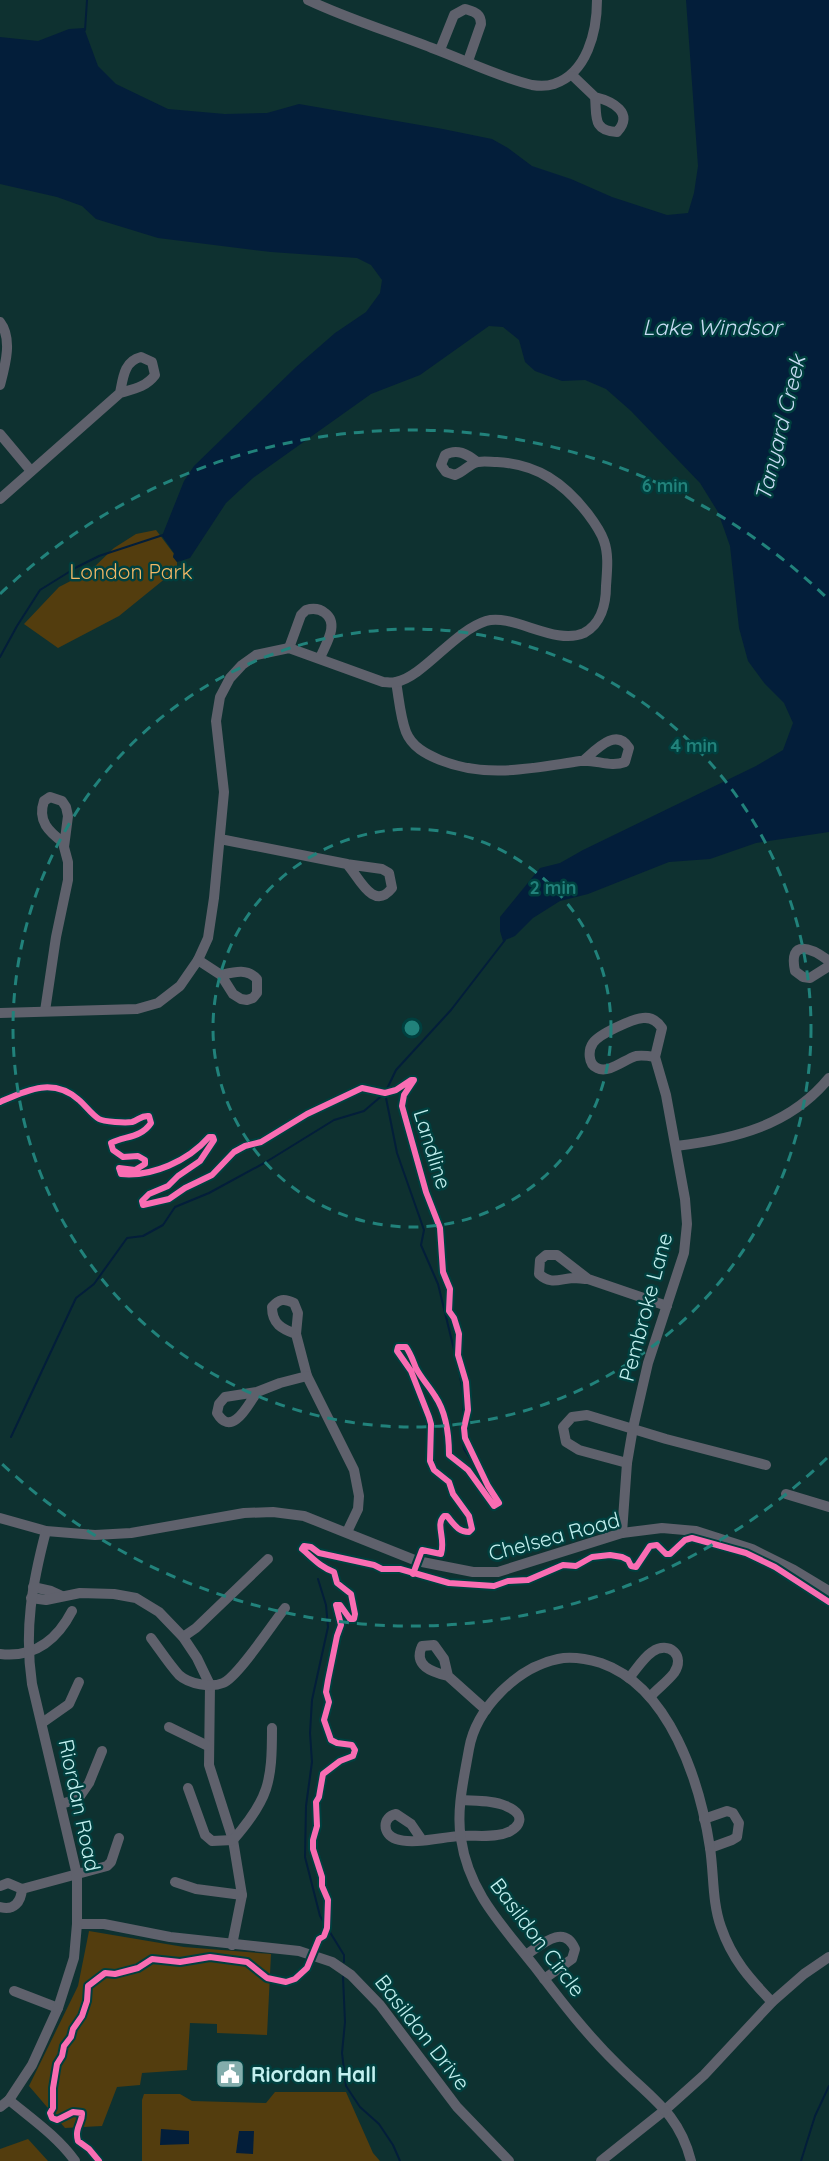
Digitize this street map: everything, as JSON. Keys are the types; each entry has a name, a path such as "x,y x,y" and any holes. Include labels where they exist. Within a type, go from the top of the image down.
{"street":[{"path":"308,0 533,85 552,85 573,75 587,53 595,22 597,0"},
{"path":"440,50 454,15 465,9 478,13 481,24 468,61"},
{"path":"573,75 595,97"},
{"path":"0,322 5,329 7,347 0,386"},
{"path":"0,499 120,393"},
{"path":"0,434 31,471"},
{"path":"0,1013 137,1009 158,1003 180,986 198,960 208,938 224,792 216,721 220,697 230,678 256,655 289,648 382,682 396,682 411,676 466,631 487,620 507,622 570,636 581,634 592,628 600,617 606,597 607,551 604,539 576,500 559,483 538,470 509,463 477,462"},
{"path":"289,648 301,615 306,610 322,610 332,621 331,630 320,658"},
{"path":"396,682 407,734 423,753 450,764 477,771 509,772 583,761"},
{"path":"220,839 346,864"},
{"path":"45,1011 56,937 68,880 68,862 64,843"},
{"path":"829,961 814,950 806,948 794,955 793,963 795,971 802,977 810,978 829,966"},
{"path":"198,960 221,975"},
{"name":"Pembroke Lane","path":"622,1533 627,1462 633,1428 648,1363 684,1253 687,1224 686,1199 666,1095 655,1057 662,1028 653,1019 644,1018 604,1034 592,1044 590,1051 592,1063 596,1068 601,1069 615,1066 639,1055 655,1057"},
{"path":"676,1146 719,1141 765,1127 788,1115 808,1100 829,1078"},
{"path":"588,1279 667,1306"},
{"path":"296,1334 307,1376 354,1470 359,1503 347,1532"},
{"path":"257,1392 307,1376"},
{"path":"627,1462 579,1450 566,1442 563,1427 572,1417 580,1415 766,1465"},
{"path":"786,1494 829,1507"},
{"name":"Chelsea Road","path":"0,1518 46,1531 95,1535 131,1533 244,1513 273,1512 304,1516 417,1561 473,1572 498,1572 622,1533 662,1528 696,1532 752,1550 794,1570 829,1591"},
{"name":"Riordan Road","path":"4,2103 32,2065 58,2008 74,1958 78,1924 77,1875 32,1684 28,1653 32,1593 46,1531"},
{"path":"183,1637 196,1628 268,1559"},
{"path":"32,1593 46,1600 80,1593 114,1594 136,1598 159,1612 183,1637 197,1658 210,1685 209,1765 233,1840 242,1895 232,1945"},
{"path":"151,1638 179,1674 187,1680 210,1685 224,1683 237,1672 285,1608"},
{"path":"0,1654 28,1653 43,1645 64,1626 72,1611"},
{"path":"630,1677 651,1653 664,1648 674,1650 678,1654 674,1672 650,1697"},
{"name":"Basildon Circle","path":"691,2161 685,2139 675,2122 572,2016 499,1923 468,1873 460,1836 461,1800 471,1737 486,1710 510,1683 542,1663 567,1657 591,1660 614,1668 630,1677 650,1697 684,1752 704,1819 720,1923 729,1948 745,1974 772,2001"},
{"path":"448,1676 486,1710"},
{"path":"42,1723 69,1704 79,1682"},
{"path":"168,1727 208,1746"},
{"path":"188,1788 205,1835 212,1841 233,1840 249,1822 269,1784 272,1768 272,1728"},
{"path":"61,1804 78,1799 89,1783 102,1751"},
{"path":"422,1840 508,1834 515,1829 519,1821 519,1815 505,1805 461,1800"},
{"path":"704,1819 727,1811 733,1813 739,1823 737,1836 710,1848"},
{"path":"0,1886 8,1883 22,1889 107,1866 111,1862 119,1838"},
{"path":"175,1882 196,1889 242,1895"},
{"path":"0,1907 8,1908 19,1902 22,1889"},
{"name":"Basildon Drive","path":"78,1924 104,1924 170,1937 299,1951 332,1962 351,1975 380,2005 457,2107 508,2161"},
{"path":"526,1955 553,1937 566,1937 572,1942 575,1949 572,1959 544,1980"},
{"path":"601,2161 665,2110 704,2075 772,2001 804,1974 829,1957"},
{"path":"14,1991 58,2008"},
{"path":"4,2103 44,2128 75,2161"}],"green space":[{"name":"London Park","path":"156,530 174,554 177,569 119,616 58,648 24,624 59,587 90,571 114,548 136,534"},
{"path":"89,1931 184,1947 271,1954 267,2035 217,2033 217,2024 190,2023 187,2070 142,2073 140,2085 117,2087 102,2126 65,2128 29,2086 78,1986"},
{"path":"275,2092 346,2092 373,2153 380,2161 142,2161 142,2100 144,2094 180,2094 192,2101 266,2103"},
{"path":"28,2139 48,2161 0,2161 0,2149"}],"water":[{"name":"Lake Windsor","path":"686,0 829,0 829,832 756,843 710,859 669,862 588,894 560,901 533,918 515,936 503,941 500,917 540,868 560,863 756,766 783,750 793,723 784,703 765,684 748,661 739,628 730,546 718,512 700,483 631,411 606,389 585,380 562,381 535,371 525,362 519,340 503,327 489,326 420,375 371,394 253,478 226,503 190,558 177,562 173,557 174,553 162,536 184,481 194,466 296,367 335,333 366,312 380,293 382,280 371,265 357,258 271,252 158,238 96,219 82,206 57,197 0,184 0,37 38,41 69,29 84,28 98,66 116,84 168,109 225,114 267,113 299,104 492,139 532,166 571,179 612,197 667,215 688,213 698,166"},
{"path":"161,2129 189,2131 189,2144 160,2145"},
{"path":"239,2131 254,2131 253,2154 236,2153"}],"waterway":[{"path":"85,30 87,0"},
{"path":"0,657 40,590 99,556 163,535"},
{"path":"11,1437 76,1298 94,1284 127,1238 143,1236 163,1225 175,1207 209,1193 266,1162 334,1120 364,1111 385,1093 396,1070 451,1010 505,940"},
{"path":"385,1093 397,1153 424,1230 421,1245 438,1284 459,1370 464,1399 462,1434 464,1449 494,1502"},
{"path":"318,1579 326,1605 328,1627 312,1700 310,1733 312,1762 306,1806 305,1857 320,1916 344,1955 344,1962"},
{"path":"343,1977 345,2022 342,2053 346,2086 360,2107 379,2124 393,2145 400,2161"},
{"path":"801,2161 815,2116 829,2086"}],"cycle path":[{"name":"Landline","path":"0,1102 20,1093 50,1087 69,1093 102,1120 129,1122 149,1116 151,1123 147,1128 111,1143 113,1150 123,1157 138,1156 145,1160 145,1164 135,1170 119,1168 121,1174 145,1173 169,1166 191,1153 209,1137 213,1137 214,1140 200,1161 168,1186 149,1194 142,1201 143,1205 169,1199 185,1188 212,1175 234,1152 245,1146 261,1142 307,1114 362,1088 385,1093 414,1080 404,1095 402,1106 426,1192 440,1228 443,1272 450,1289 449,1311 459,1334 458,1355 466,1382 468,1410 464,1428 465,1438 488,1486 499,1503 494,1506 468,1470 449,1455 446,1424 439,1402 418,1372 406,1347 398,1347 397,1351 411,1371 431,1424 430,1461 434,1470 449,1482 453,1494 469,1516 472,1529 469,1532 462,1531 447,1516 444,1516 440,1523 441,1554 422,1550 413,1574"},
{"path":"99,2161 78,2141 77,2132 82,2113 73,2112 57,2120 52,2118 50,2113 53,2108 53,2088 57,2064 64,2046 82,2016 87,2001 88,1986 105,1973 115,1974 138,1968 152,1959 180,1962 210,1957 247,1962 267,1978 286,1982 295,1979 307,1968 319,1939 324,1936 327,1928 328,1900 322,1886 322,1877 313,1849 317,1826 316,1802 323,1774 340,1761 353,1756 355,1750 352,1745 331,1740 324,1720 329,1702 326,1692 328,1680 341,1625 336,1605 340,1605 350,1619 354,1619 355,1614 351,1594 337,1583 334,1572 321,1565 302,1549 304,1546 311,1547 319,1553 374,1565 382,1569 400,1569 449,1583 494,1586 508,1581 528,1580 563,1565 576,1566 592,1557 610,1555 622,1557 628,1560 631,1566 636,1567 650,1546 657,1545 666,1554 670,1554 685,1540 692,1538 746,1553 775,1567 829,1602"}],"place":[{"name":"Riordan Hall","path":"230,2074"}],"water label":[{"name":"Tanyard Creek","path":"780,428"}]}
